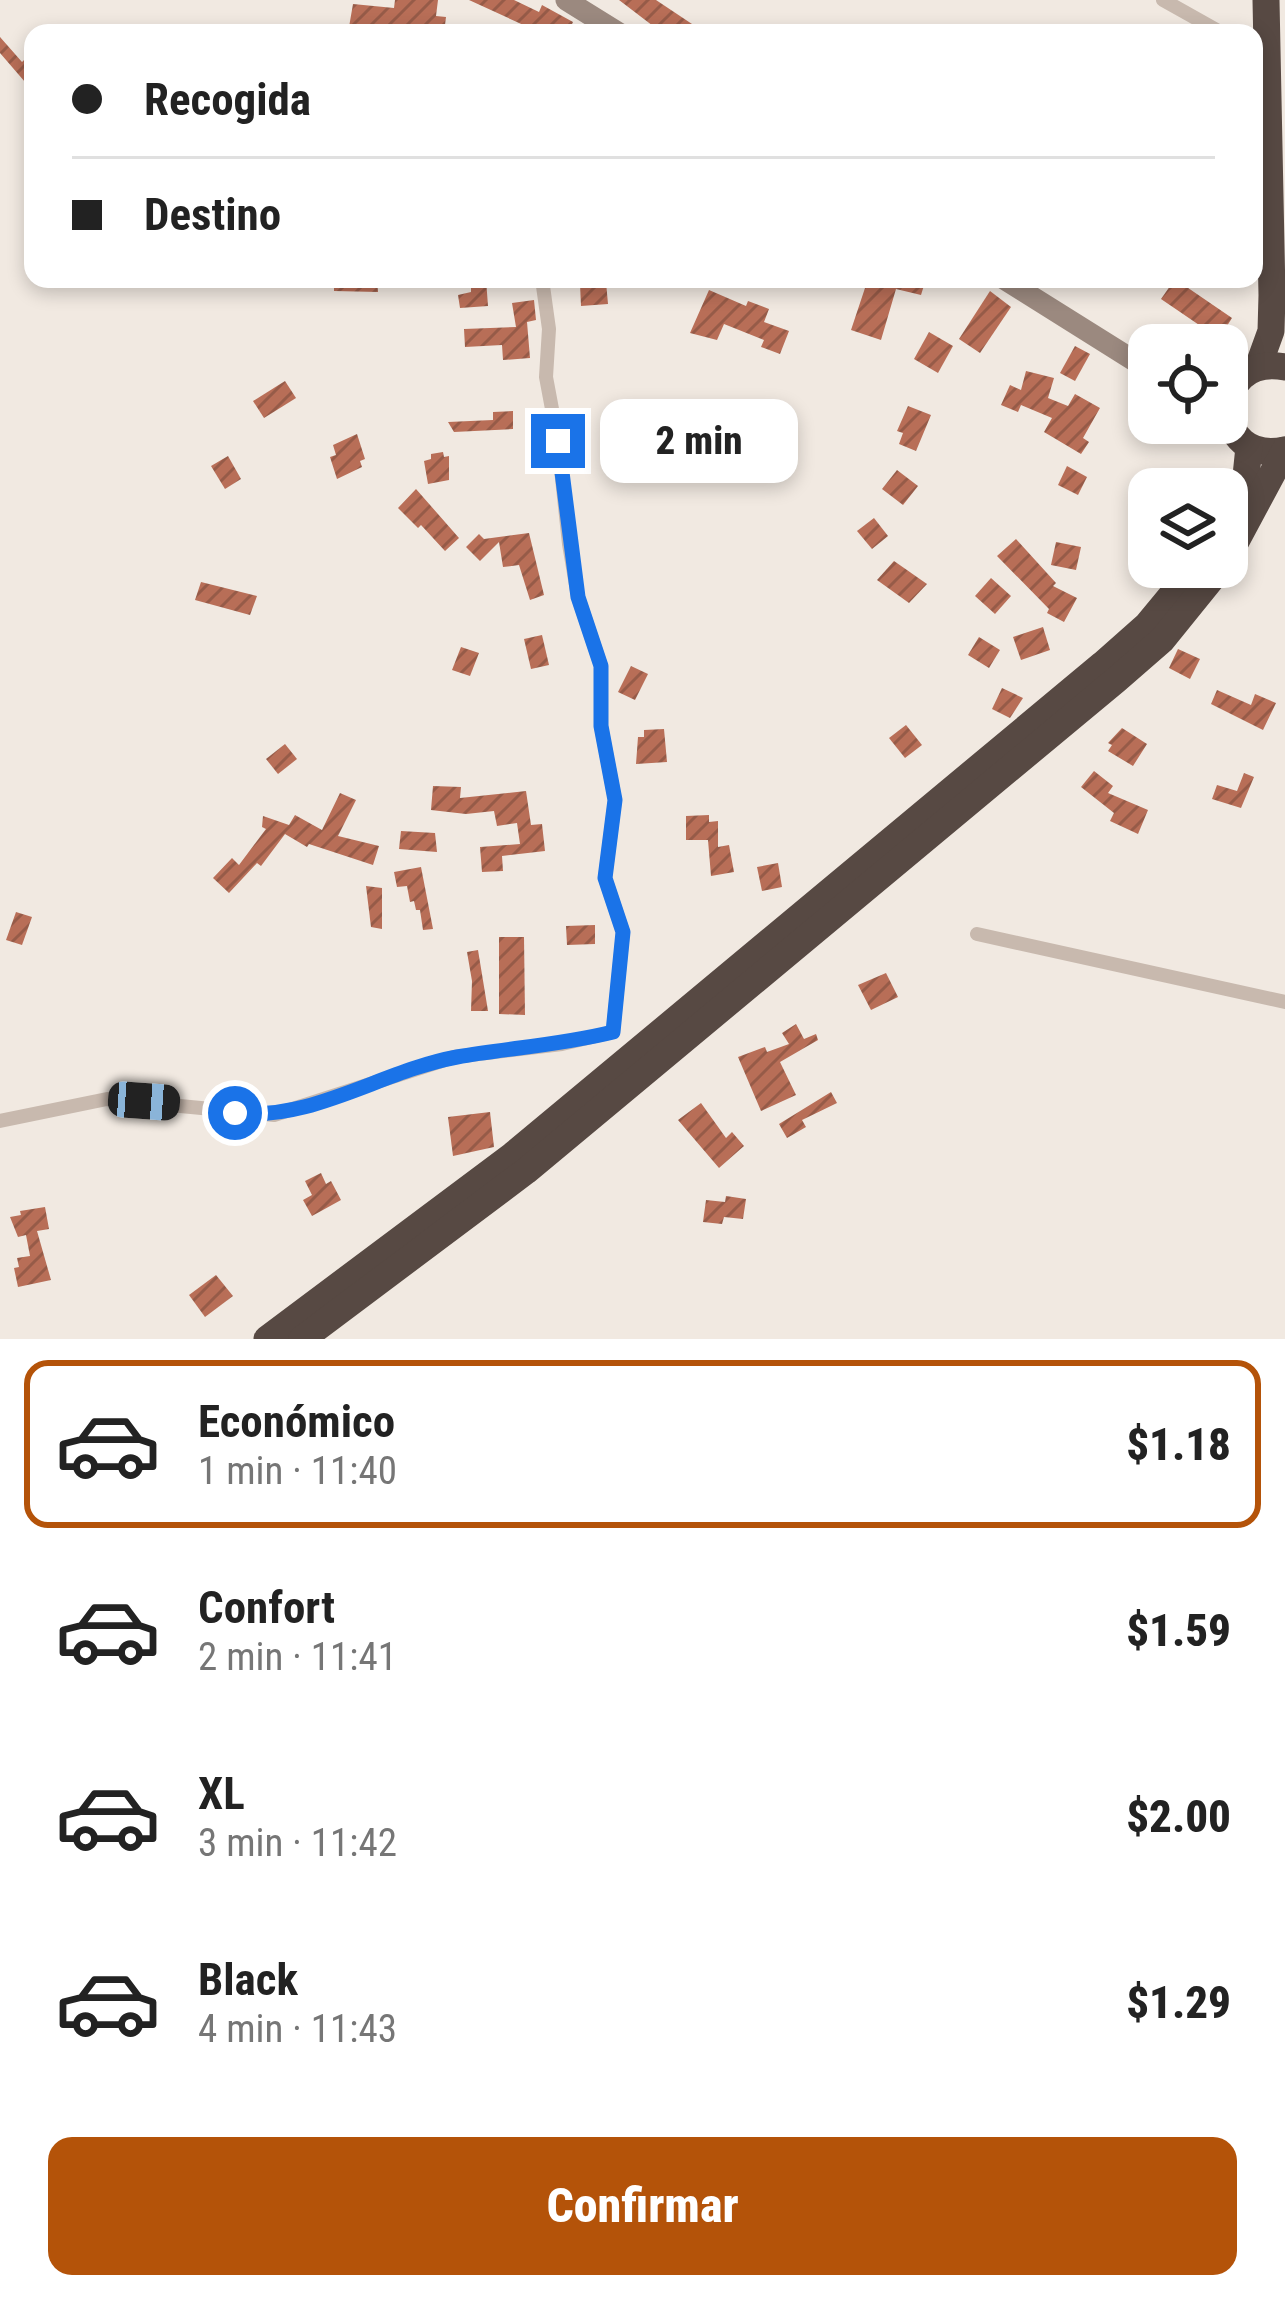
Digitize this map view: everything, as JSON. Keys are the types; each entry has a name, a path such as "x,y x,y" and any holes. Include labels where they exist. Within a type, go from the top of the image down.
{"highway":[{"path":"1263,84 1271,367 1236,382 1227,408 1231,427 1249,447 1285,450"},
{"path":"1247,468 1249,447"},
{"path":"1248,519 1285,450"},
{"path":"267,1339 513,1155 1102,664 1147,625 1178,588"},
{"path":"302,1339 526,1171 1116,680 1162,640 1204,588"}],"street":[{"path":"566,0 605,24"},
{"path":"1163,0 1206,24"},
{"path":"0,1120 107,1099 274,1115 454,1058 562,1045 613,1032 623,932 605,878 615,800 601,726 601,666 578,597 569,544 546,377 549,329 543,288"},
{"path":"1018,288 1128,357"},
{"path":"977,934 1285,1002"}],"building":[{"path":"395,0 438,0 436,16 446,17 445,24 350,24 353,4 394,8"},
{"path":"469,0 514,0 539,12 542,5 573,22 521,24"},
{"path":"619,0 656,0 692,24 650,24"},
{"path":"0,37 24,60 24,81 0,53"},
{"path":"378,288 378,292 334,291"},
{"path":"471,288 487,288 488,306 460,308 458,295"},
{"path":"580,288 607,288 608,304 581,306"},
{"path":"865,288 923,288 921,295 896,289 881,340 851,330"},
{"path":"1169,288 1188,288 1232,318 1228,324 1198,324 1161,299"},
{"path":"709,290 746,306 748,301 769,309 764,322 789,331 780,354 761,347 764,340 724,324 717,340 690,333"},
{"path":"990,291 1011,307 980,353 959,339"},
{"path":"534,300 536,320 527,322 530,358 503,360 502,345 465,347 464,329 516,327 512,303"},
{"path":"929,332 953,346 938,373 914,359"},
{"path":"1075,346 1090,354 1075,381 1060,373"},
{"path":"1026,371 1054,378 1048,398 1068,406 1075,394 1100,408 1083,438 1089,442 1081,454 1044,432 1052,418 1021,405 1018,412 1001,405 1010,385 1021,390"},
{"path":"285,381 296,398 264,418 253,401"},
{"path":"908,406 931,415 916,451 899,444 903,433 897,431"},
{"path":"513,411 513,429 454,432 448,422 493,420 493,412"},
{"path":"357,434 365,459 360,461 362,467 337,479 330,457 336,455 333,445"},
{"path":"443,452 444,457 449,456 449,480 428,484 424,461"},
{"path":"228,456 241,479 225,489 211,466"},
{"path":"1067,466 1087,477 1078,495 1058,485"},
{"path":"897,470 918,486 903,505 882,489"},
{"path":"416,489 459,538 445,551 398,508"},
{"path":"874,518 888,536 872,549 857,531"},
{"path":"529,533 544,595 530,600 519,565 503,567 499,542 480,561 466,547 479,534 484,539"},
{"path":"1016,539 1056,583 1053,586 1077,598 1064,622 1047,613 1049,609 997,556"},
{"path":"1056,542 1081,547 1076,570 1051,565"},
{"path":"894,561 927,584 909,603 877,580"},
{"path":"991,578 1011,596 995,614 975,596"},
{"path":"201,582 257,596 250,615 195,600"},
{"path":"1043,627 1050,650 1021,660 1013,637"},
{"path":"542,635 549,665 531,669 524,639"},
{"path":"979,637 1000,650 989,668 968,655"},
{"path":"461,647 479,653 470,676 452,670"},
{"path":"1178,649 1200,659 1190,679 1169,668"},
{"path":"631,666 648,674 635,700 618,692"},
{"path":"1002,688 1023,698 1010,718 992,709"},
{"path":"1217,690 1251,705 1255,694 1276,703 1263,730 1211,704"},
{"path":"906,725 922,745 905,758 889,738"},
{"path":"1122,728 1147,744 1133,766 1108,751 1112,745 1108,743"},
{"path":"664,729 667,762 636,764 638,737 644,737 644,730"},
{"path":"285,744 297,759 278,774 266,759"},
{"path":"1094,771 1113,786 1108,793 1148,810 1138,834 1110,821 1114,813 1081,787"},
{"path":"1244,773 1254,777 1241,808 1212,799 1217,785 1237,791"},
{"path":"433,786 461,787 460,798 526,791 531,825 542,824 545,851 502,856 503,871 482,872 480,847 520,844 517,823 497,826 494,811 431,810"},
{"path":"340,793 356,800 338,836 379,846 373,865 307,847 285,834 261,866 257,863 229,893 213,878 232,858 239,865 266,829 263,816 289,825 295,815 322,830"},
{"path":"709,815 709,822 718,821 718,847 729,845 734,872 711,876 708,840 686,840 686,816"},
{"path":"401,831 435,833 437,852 399,849"},
{"path":"778,863 782,887 762,891 757,867"},
{"path":"421,867 433,929 423,930 420,910 410,902 407,886 397,887 394,872"},
{"path":"366,886 382,888 382,929 371,927"},
{"path":"16,912 32,917 22,945 6,940"},
{"path":"595,925 595,944 567,945 566,926"},
{"path":"499,937 524,937 525,1015 499,1014"},
{"path":"478,950 488,1011 471,1011 467,952"},
{"path":"886,973 898,997 871,1010 858,985"},
{"path":"796,1024 804,1039 816,1034 818,1040 780,1062 796,1095 761,1111 738,1057 789,1044 782,1033"},
{"path":"831,1092 837,1103 802,1120 806,1127 787,1138 779,1124"},
{"path":"701,1103 726,1138 732,1132 744,1146 719,1168 678,1120"},
{"path":"490,1112 494,1147 453,1156 448,1117"},
{"path":"321,1173 341,1200 312,1216 303,1200 312,1195 305,1181"},
{"path":"726,1196 746,1199 743,1219 703,1222 706,1200 725,1202"},
{"path":"45,1207 49,1229 37,1231 51,1280 18,1287 17,1258 30,1256 26,1235 18,1237 10,1217"},
{"path":"216,1275 233,1296 205,1317 189,1295"}],"route":[{"path":"235,1113 274,1115 454,1058 562,1045 613,1032 623,932 605,878 615,800 601,726 601,666 578,597 558,441"}]}
